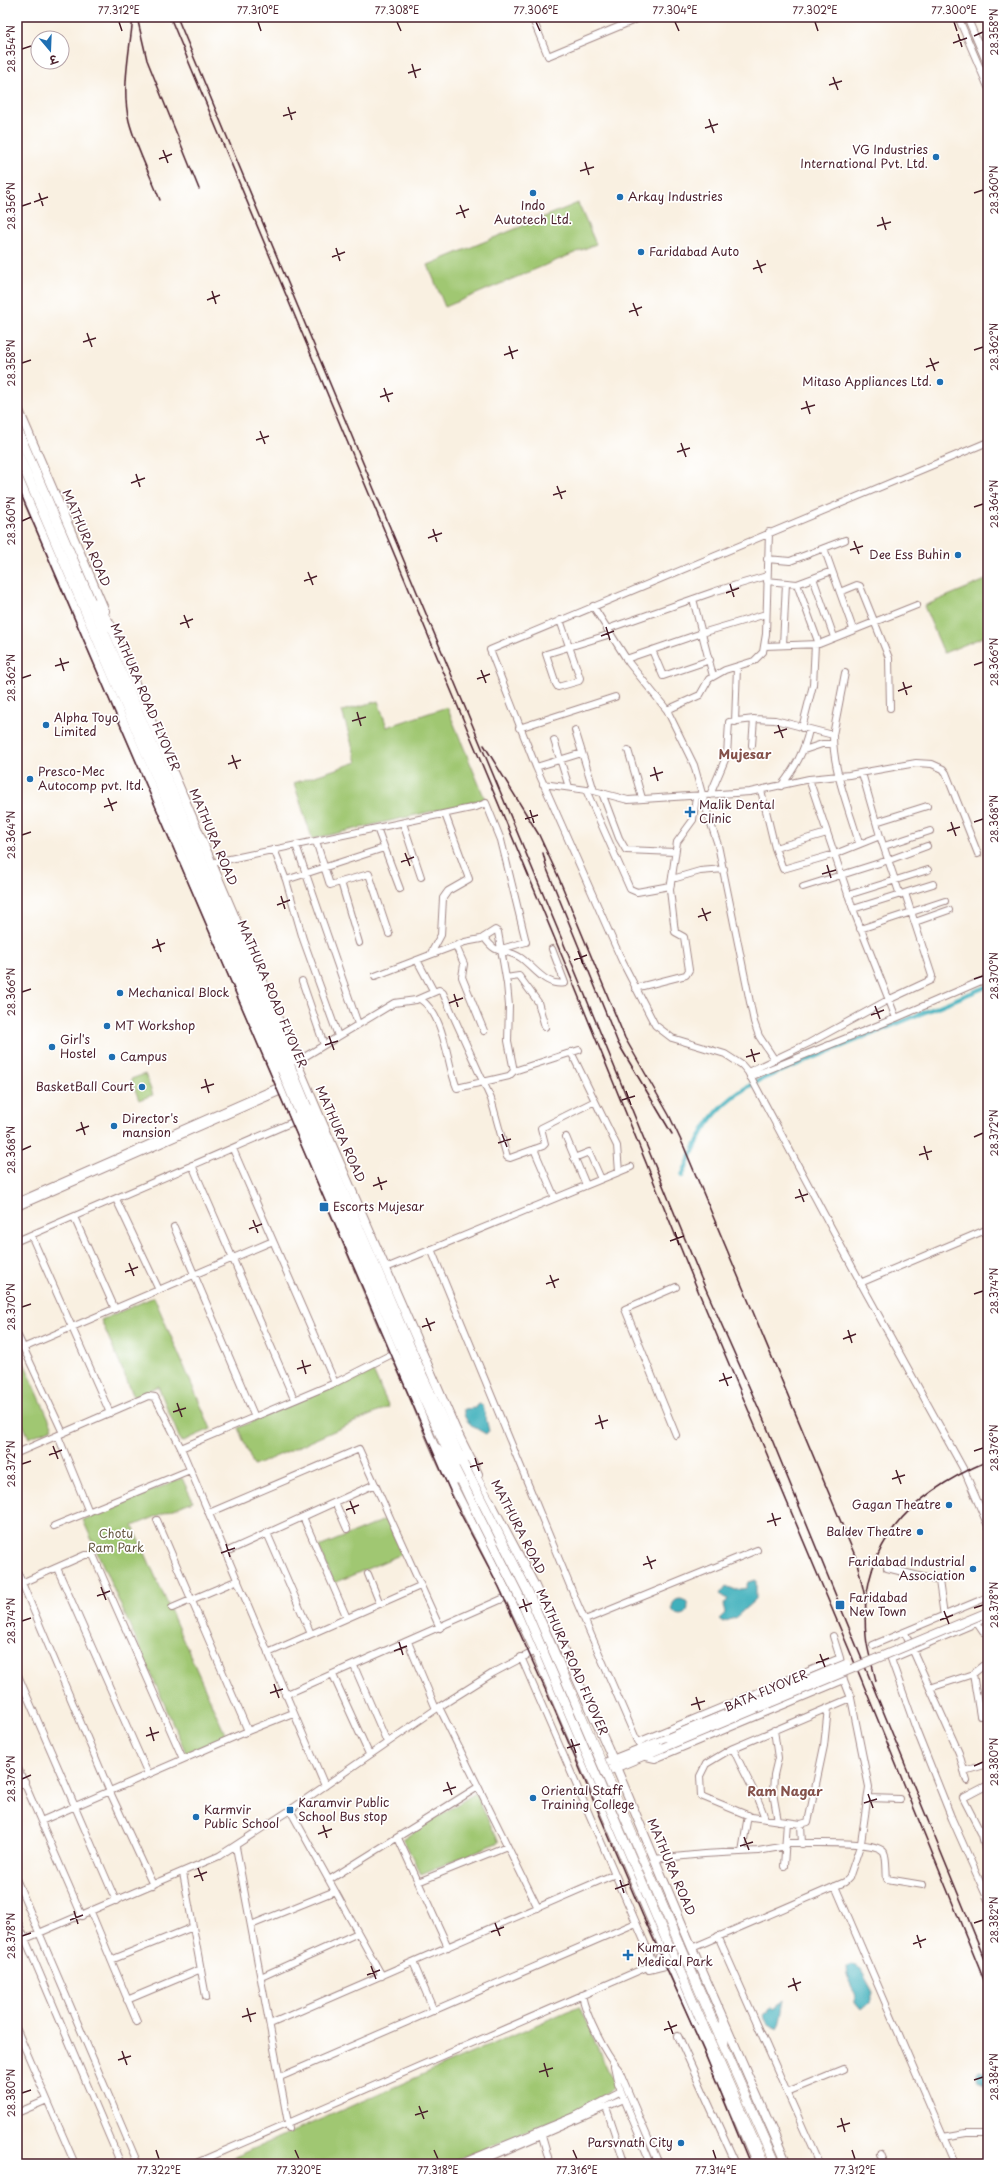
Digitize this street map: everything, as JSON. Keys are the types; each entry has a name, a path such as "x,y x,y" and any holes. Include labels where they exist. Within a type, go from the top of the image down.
{"highway":[{"name":"MATHURA ROAD","path":"17,429 84,585"},
{"name":"MATHURA ROAD FLYOVER","path":"17,452 451,1438 528,1592 725,2047"},
{"path":"84,585 112,628"},
{"name":"MATHURA ROAD FLYOVER","path":"84,585 206,883 390,1323"},
{"path":"390,1323 406,1378"},
{"path":"390,1323 468,1492"},
{"path":"451,1438 464,1455 492,1506"},
{"path":"436,1448 468,1492"},
{"name":"MATHURA ROAD FLYOVER","path":"468,1492 474,1507 521,1600 700,2025 710,2041 764,2164"},
{"path":"723,2020 725,2047 776,2164"}],"main road":[{"name":"MATHURA ROAD","path":"17,406 303,1079 456,1430 492,1506 534,1584 608,1748 692,1948 787,2164"},
{"path":"17,475 282,1088 447,1475 509,1596 534,1651 671,1968 700,2025 757,2164"},
{"name":"BATA FLYOVER","path":"614,1763 642,1756 668,1738 988,1606"},
{"name":"BATA FLYOVER","path":"661,1744 988,1612"},
{"path":"577,1749 583,1752 595,1750 603,1738"},
{"path":"590,1779 626,1754 661,1744"},
{"path":"608,1748 626,1754"},
{"path":"620,1779 628,1766 642,1756"},
{"path":"586,1770 614,1763"},
{"path":"600,1803 601,1794 606,1789 612,1786 625,1790"}],"street":[{"path":"532,17 548,56 642,17"},
{"path":"958,17 988,87"},
{"path":"967,17 988,66"},
{"path":"978,44 988,40"},
{"path":"988,442 769,532 490,650 519,728 543,784 635,988 655,1025 662,1032 672,1038 725,1054 742,1065 750,1076 860,1283 965,1472 988,1526"},
{"path":"667,710 700,695 708,680 713,676 757,659 765,646 769,532"},
{"path":"767,559 790,560 845,540"},
{"path":"824,548 853,629"},
{"path":"560,620 570,646 580,679 558,687 546,654 570,646 693,599 767,579 797,584 832,571"},
{"path":"813,578 834,637"},
{"path":"783,645 786,583"},
{"path":"797,584 817,644 813,685 802,728"},
{"path":"840,592 857,585 860,586 889,658 890,708"},
{"path":"693,599 713,676"},
{"path":"765,646 817,644 917,605"},
{"path":"593,606 626,659 667,710 694,765 699,796 718,845 724,869 754,1022 759,1036 774,1059"},
{"path":"626,659 702,633 766,614"},
{"path":"652,650 663,676 710,660"},
{"path":"735,722 737,667"},
{"path":"845,673 833,735 833,744 839,776 859,843"},
{"path":"519,728 615,697"},
{"path":"752,745 754,719"},
{"path":"710,795 727,755 727,723 754,719 775,720 833,735"},
{"path":"575,730 594,791"},
{"path":"781,786 795,768 804,750 809,730"},
{"path":"554,740 569,787"},
{"path":"804,750 822,744 833,744"},
{"path":"628,750 642,798"},
{"path":"536,768 582,753"},
{"path":"543,784 594,791 624,799 699,796 761,790 809,779 862,773 924,763 943,769 949,779 978,854"},
{"path":"750,1076 774,1059 809,1043 888,1000 927,983 932,978 915,922 895,880 880,836 862,773"},
{"path":"809,779 853,909 896,1018"},
{"path":"586,790 630,889 638,892 670,886"},
{"path":"761,790 775,848 784,870 835,854 859,843 880,836"},
{"path":"602,793 626,850 675,852"},
{"path":"635,988 686,974 689,970 684,937 675,932 670,886 677,840 693,820 699,796"},
{"path":"211,864 274,849 445,814 486,803 501,840 526,942 502,951"},
{"path":"876,822 927,806"},
{"path":"430,955 441,935 443,898 448,890 469,878 445,814"},
{"path":"403,823 421,877"},
{"path":"377,828 400,889"},
{"path":"884,846 930,831"},
{"path":"775,848 827,833"},
{"path":"316,841 330,885 369,874 389,934"},
{"path":"296,845 358,1024"},
{"path":"803,887 889,860 927,846"},
{"path":"286,880 384,848"},
{"path":"274,849 286,880 303,939 338,1036"},
{"path":"672,877 676,878 700,871 724,869"},
{"path":"848,895 928,870"},
{"path":"341,882 359,943"},
{"path":"853,909 933,884"},
{"path":"860,928 945,901"},
{"path":"915,922 949,910"},
{"path":"375,976 430,955 484,937 496,931 502,951 506,978 509,1006 508,1041 514,1071"},
{"path":"484,937 491,948 511,953 521,958 550,982 558,984 565,983 552,949"},
{"path":"456,946 464,964 462,977 484,1031"},
{"path":"417,960 434,992"},
{"path":"506,978 519,976 540,1006 545,1027"},
{"path":"750,1076 896,1018 988,978"},
{"path":"302,981 324,1045"},
{"path":"296,1062 394,1003 420,998 439,990 443,993 473,1057 482,1083 491,1099 507,1157 510,1158 544,1145 541,1128 595,1101"},
{"path":"420,998 429,1007 443,1035 457,1088 509,1076 514,1071 579,1050"},
{"path":"571,1052 617,1146 619,1172"},
{"path":"17,1202 303,1079"},
{"path":"17,1207 282,1088"},
{"path":"17,1241 295,1121"},
{"path":"566,1138 586,1185"},
{"path":"233,1149 334,1383"},
{"path":"534,1149 555,1198"},
{"path":"574,1158 589,1152 601,1179"},
{"path":"192,1165 294,1399"},
{"path":"386,1268 631,1167"},
{"path":"116,1199 159,1290"},
{"path":"74,1216 115,1309"},
{"path":"174,1227 254,1416"},
{"path":"860,1283 988,1229"},
{"path":"31,1235 110,1413"},
{"path":"23,1348 273,1241"},
{"path":"431,1249 585,1620 638,1742"},
{"path":"676,1287 624,1309 676,1435"},
{"path":"17,1334 60,1435 89,1512"},
{"path":"181,1448 334,1383 394,1353"},
{"path":"17,1453 148,1396 155,1397 181,1448 325,1786"},
{"path":"209,1513 356,1449 360,1451 440,1628"},
{"path":"54,1526 190,1470"},
{"path":"226,1552 375,1484"},
{"path":"336,1502 347,1529"},
{"path":"302,1517 347,1618"},
{"path":"157,1520 248,1731"},
{"path":"267,1533 311,1634"},
{"path":"585,1620 757,1550"},
{"path":"20,1584 89,1554 94,1557 183,1760"},
{"path":"57,1568 148,1774"},
{"path":"887,1568 939,1581 944,1616"},
{"path":"17,1571 20,1584 110,1792 153,1885"},
{"path":"368,1574 380,1604"},
{"path":"172,1608 238,1580"},
{"path":"268,1653 420,1586"},
{"path":"285,1695 440,1628 509,1596"},
{"path":"873,1645 905,1633 988,1597"},
{"path":"988,1618 891,1659 919,1737 988,1900"},
{"path":"977,1623 983,1632 988,1631"},
{"path":"905,1633 958,1753 967,1781"},
{"path":"692,1948 845,1882 849,1878 861,1843 868,1798 868,1780 853,1716 851,1698 844,1680 840,1658 833,1636"},
{"path":"408,1642 438,1708 538,1908"},
{"path":"25,1939 183,1873 236,1847 369,1754 438,1708 521,1657 534,1651"},
{"path":"521,1657 654,1964"},
{"path":"638,1742 840,1658"},
{"path":"930,1688 973,1674 988,1662"},
{"path":"354,1666 387,1742"},
{"path":"17,1673 116,1901"},
{"path":"973,1674 980,1716"},
{"path":"333,1675 369,1754"},
{"path":"642,1756 655,1759 844,1680"},
{"path":"828,1708 824,1746 810,1818 806,1824 765,1819 748,1815 703,1797 700,1794 699,1781 702,1768 733,1748 851,1698"},
{"path":"41,1821 293,1713"},
{"path":"774,1730 778,1758 774,1775 773,1793 778,1821"},
{"path":"638,1742 661,1744"},
{"path":"733,1748 761,1805 765,1819"},
{"path":"964,1770 988,1764"},
{"path":"17,1766 82,1916"},
{"path":"17,1785 24,1782"},
{"path":"988,1785 963,1798 982,1835 988,1861"},
{"path":"329,1880 478,1787"},
{"path":"868,1798 900,1799"},
{"path":"290,1810 382,1976"},
{"path":"742,1852 748,1815"},
{"path":"784,1866 787,1822"},
{"path":"801,1824 802,1844"},
{"path":"398,1838 448,1947"},
{"path":"654,1859 742,1852 786,1844 861,1843 884,1852 887,1879 923,1886"},
{"path":"418,1882 507,1846"},
{"path":"236,1847 288,2126"},
{"path":"183,1873 206,1996"},
{"path":"270,2024 615,1874"},
{"path":"17,1881 138,2164"},
{"path":"835,1886 955,2164"},
{"path":"251,1925 335,1891"},
{"path":"91,1912 137,2022"},
{"path":"17,1920 121,2164"},
{"path":"280,2077 636,1923"},
{"path":"111,1960 193,1927"},
{"path":"261,1977 358,1933"},
{"path":"718,1936 819,2164"},
{"path":"194,2164 211,2161 583,1997 654,1964 664,1949"},
{"path":"413,1962 434,2011"},
{"path":"583,1997 655,1968 665,1966 671,1968"},
{"path":"128,2000 201,1969"},
{"path":"583,1997 601,2042 614,2066 619,2070 659,2164"},
{"path":"17,2030 75,2164"},
{"path":"678,2036 736,2164"},
{"path":"614,2066 614,2074 651,2164"},
{"path":"787,2092 843,2069"},
{"path":"459,2164 575,2116 621,2092"},
{"path":"475,2164 624,2099"},
{"path":"17,2113 47,2100"},
{"path":"606,2106 622,2158 622,2164"},
{"path":"944,2137 966,2133 988,2133"},
{"path":"542,2136 550,2164"},
{"path":"880,2154 884,2164"}],"green space":[{"path":"578,203 596,244 445,307 428,265"},
{"path":"988,579 988,635 944,653 924,606"},
{"path":"378,701 387,727 447,707 485,799 312,839 294,783 357,762 342,711"},
{"name":"BasketBall Court","path":"145,1074 153,1095 139,1100 131,1079"},
{"path":"154,1297 211,1429 181,1442 158,1386 134,1397 101,1320"},
{"path":"17,1347 53,1428 29,1438 17,1411"},
{"path":"372,1369 389,1407 254,1466 238,1428"},
{"name":"Chotu Ram Park","path":"182,1478 193,1501 133,1526 226,1736 186,1753 83,1520"},
{"path":"387,1519 402,1554 334,1583 319,1547"},
{"path":"475,1793 499,1842 421,1874 403,1839"},
{"path":"579,2006 615,2087 571,2113 447,2164 219,2164"}],"water":[{"path":"479,1404 483,1405 489,1431 486,1434 471,1424 465,1418 464,1414 464,1409 475,1408"},
{"path":"756,1580 756,1599 735,1618 723,1622 719,1619 725,1613 723,1606 728,1599 720,1594 726,1586 736,1590 746,1588 748,1582"},
{"path":"680,1599 687,1604 688,1607 683,1614 680,1615 673,1610 672,1607 677,1600"},
{"path":"853,1965 861,1970 873,1992 870,2002 861,2010 855,2003 854,1993 846,1972 846,1967"},
{"path":"785,2000 778,2029 767,2023 762,2015 771,2007 774,2009"},
{"path":"979,2071 988,2073 988,2084 977,2080 977,2074"}],"waterway":[{"path":"682,1176 703,1131 721,1108 746,1088 762,1079 988,986"}],"railway":[{"path":"133,17 126,82 127,108 135,141 160,200"},
{"path":"137,17 147,60 199,189"},
{"path":"170,17 567,968 694,1281 851,1654 988,1990"},
{"path":"177,17 573,966 701,1278 766,1425 988,1967"},
{"path":"17,485 456,1505 499,1587 555,1711 643,1916 703,2049 750,2164"},
{"path":"484,745 539,835 558,876 625,1038 669,1115 684,1147 856,1558 865,1597 866,1611"},
{"path":"543,853 547,869 618,1043 672,1134"},
{"path":"876,1681 866,1636 866,1604 871,1575 881,1549 895,1527 913,1507 935,1489 960,1474 988,1461"}],"place":[{"name":"VG Industries International Pvt. Ltd.","path":"936,157"},
{"name":"Indo Autotech Ltd.","path":"533,193"},
{"name":"Arkay Industries","path":"620,197"},
{"name":"Faridabad Auto","path":"641,252"},
{"name":"Mitaso Appliances Ltd.","path":"940,382"},
{"name":"Dee Ess Buhin","path":"958,555"},
{"name":"Alpha Toyo Limited","path":"46,725"},
{"name":"Presco-Mec Autocomp pvt. ltd.","path":"30,779"},
{"name":"Malik Dental Clinic","path":"690,812"},
{"name":"Mechanical Block","path":"120,993"},
{"name":"MT Workshop","path":"107,1026"},
{"name":"Girl's Hostel","path":"52,1047"},
{"name":"Campus","path":"112,1057"},
{"name":"BasketBall Court","path":"142,1087"},
{"name":"Director's mansion","path":"114,1126"},
{"name":"Escorts Mujesar","path":"324,1207"},
{"name":"Gagan Theatre","path":"949,1505"},
{"name":"Baldev Theatre","path":"920,1532"},
{"name":"Faridabad Industrial Association","path":"973,1569"},
{"name":"Faridabad New Town","path":"840,1605"},
{"name":"Oriental Staff Training College","path":"533,1798"},
{"name":"Karamvir Public School Bus stop","path":"290,1810"},
{"name":"Karmvir Public School","path":"196,1817"},
{"name":"Kumar Medical Park","path":"628,1955"},
{"name":"Parsvnath City","path":"681,2143"}],"district":[{"name":"Mujesar","path":"745,754"},
{"name":"Ram Nagar","path":"785,1791"}]}
